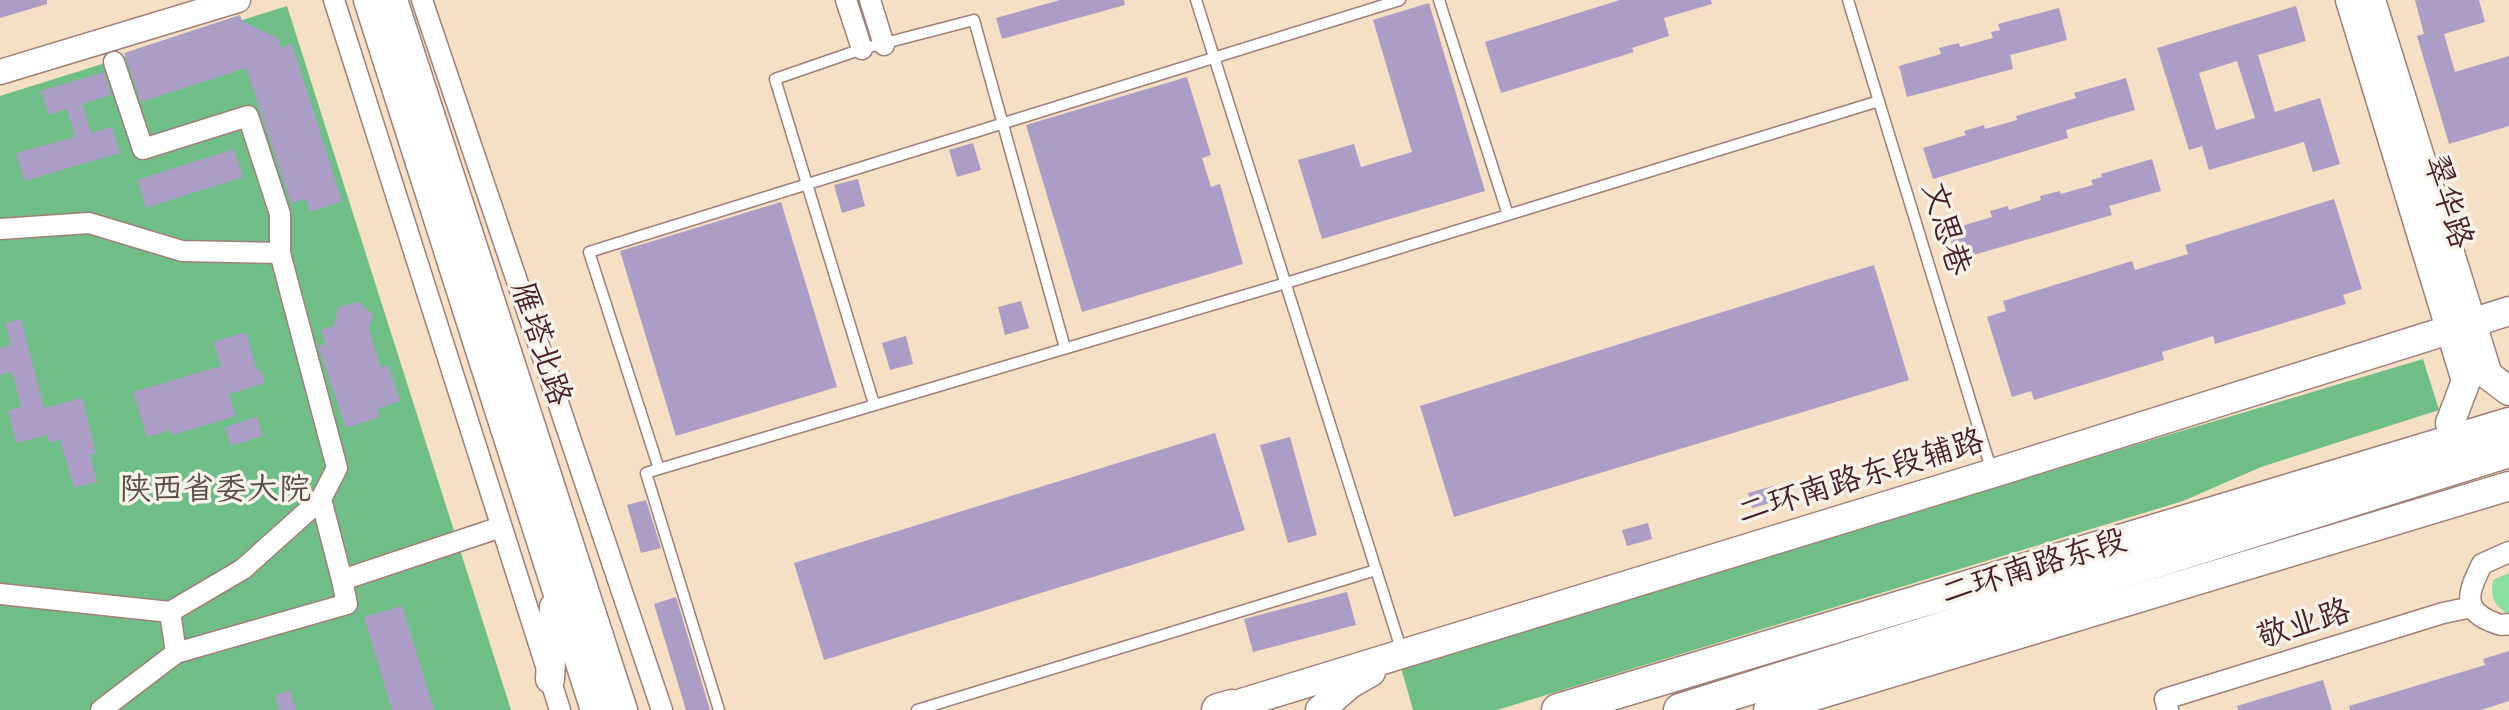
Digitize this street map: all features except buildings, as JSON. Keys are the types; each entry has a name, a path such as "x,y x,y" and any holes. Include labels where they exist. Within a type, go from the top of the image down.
{"highway":[{"path":"2203,517 2302,470 2509,406"},
{"name":"二环南路东段","path":"1558,710 2203,517 2507,459"},
{"name":"二环南路东段","path":"1680,710 2507,459"}],"main road":[{"name":"雁塔北路","path":"368,0 595,710"},
{"name":"雁塔北路","path":"393,0 623,710"},
{"name":"翠华路","path":"2350,0 2461,325 2488,375 2509,391"},
{"name":"翠华路","path":"2371,0 2461,325 2466,381 2450,423"},
{"name":"二环南路东段辅路","path":"1233,709 2509,311"},
{"path":"1768,710 2507,459"},
{"path":"550,679 555,590"},
{"path":"1320,710 1350,684 1402,654"}],"street":[{"path":"0,72 238,0"},
{"path":"334,0 560,710"},
{"path":"422,0 662,710"},
{"path":"846,0 862,49"},
{"path":"870,0 884,45"},
{"path":"0,594 170,612 243,569 321,499 337,468 280,253 280,214 248,116 143,149 114,62"},
{"path":"0,229 89,223 182,251 280,253"},
{"path":"101,710 176,653 347,604 321,499"},
{"path":"342,580 501,527"},
{"path":"2509,552 2482,564 2469,595 2472,607 2479,616 2501,626 2509,624"},
{"name":"敬业路","path":"2168,710 2165,699 2443,613 2472,607"},
{"path":"170,612 176,653"}],"lane":[{"path":"1196,0 1402,654"},
{"path":"659,469 589,252 1400,0"},
{"path":"1439,0 1508,215"},
{"name":"文思巷","path":"1848,0 1993,473"},
{"path":"874,404 775,79 862,49 974,20 1065,348"},
{"path":"719,710 646,473 1286,283 1879,101"},
{"path":"917,710 1376,570"}],"green space":[{"name":"陕西省委大院","path":"287,6 511,710 0,710 0,96"},
{"path":"2423,359 2439,410 2261,467 2183,501 1497,710 1413,710 1400,664"},
{"path":"2509,573 2509,615 2497,604 2492,592 2493,580"}]}
